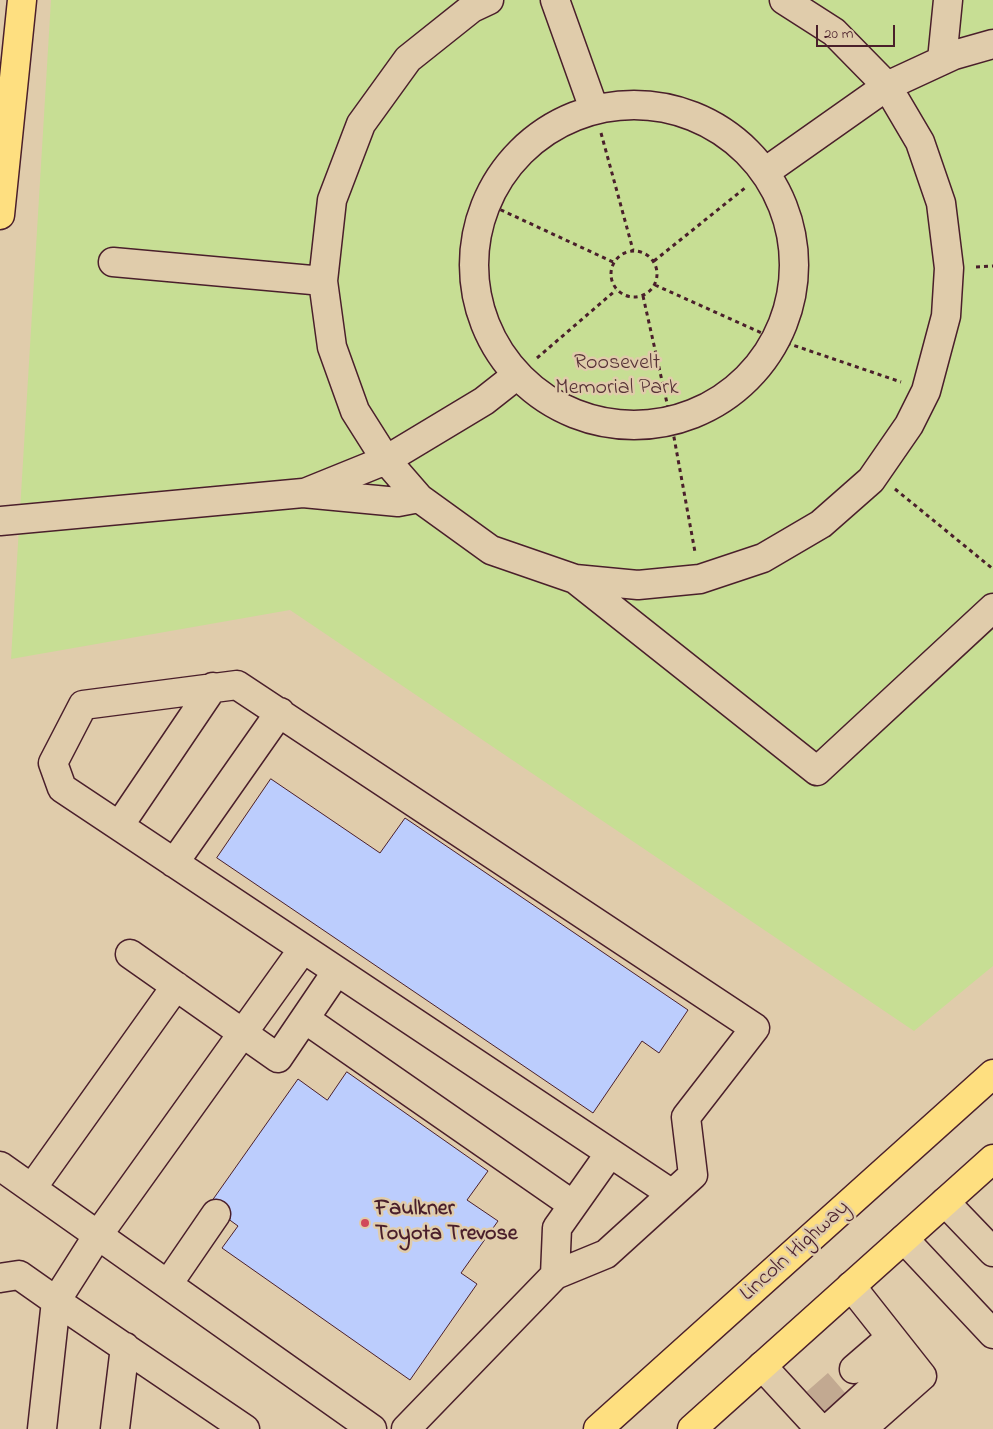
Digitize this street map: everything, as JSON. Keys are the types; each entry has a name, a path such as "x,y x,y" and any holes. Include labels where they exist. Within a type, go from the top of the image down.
{"main road":[{"path":"0,215 22,0"},
{"name":"Lincoln Highway","path":"598,1429 993,1074"},
{"path":"706,1424 762,1366 993,1159"}],"lane":[{"path":"490,0 472,8 408,59 361,124 332,200 323,281 332,347 355,411 386,460 419,498 491,550 575,579 638,585 700,578 763,558 821,524 871,480 909,425 926,390 946,316 949,268 941,203 920,142 887,86 834,32 784,0"},
{"path":"555,0 594,109"},
{"path":"942,60 948,0"},
{"path":"765,172 887,86 954,55 993,44"},
{"path":"636,104 674,109 709,122 740,144 765,172 784,206 794,244 794,284 784,322 766,356 740,385 708,408 671,421 632,425 593,421 556,406 517,375 507,364 484,325 472,281 474,235 486,202 514,156 547,128 594,109 636,104"},
{"path":"113,262 323,281"},
{"path":"303,494 386,460 484,401 517,375"},
{"path":"0,521 303,494 398,502 419,498"},
{"path":"575,579 817,770 993,608"},
{"path":"406,1429 556,1275 606,1254 693,1175 686,1117 755,1028 237,685 83,705 53,763 62,788 672,1194"},
{"path":"119,826 213,687"},
{"path":"174,862 280,712"},
{"path":"42,1429 56,1300 98,1235 303,949"},
{"path":"130,954 278,1058 337,971"},
{"path":"32,1188 176,986"},
{"path":"305,1019 573,1205"},
{"path":"556,1275 557,1228 610,1153"},
{"path":"0,1166 372,1429"},
{"path":"945,1202 992,1250"},
{"path":"168,1284 216,1214"},
{"path":"904,1239 993,1334"},
{"path":"0,1278 19,1275 244,1429"},
{"path":"851,1286 922,1376 862,1429"},
{"path":"115,1429 125,1347"},
{"path":"854,1369 899,1347"},
{"path":"828,1429 899,1347"},
{"path":"762,1366 814,1414"}],"path":[{"path":"594,109 633,250"},
{"path":"654,261 765,172"},
{"path":"486,202 613,262"},
{"path":"633,250 648,255 654,261 657,277 655,285 650,292 643,296 628,297 616,290 610,276 613,262 625,252 633,250"},
{"path":"655,285 775,339 926,390"},
{"path":"517,375 616,290"},
{"path":"643,296 671,421 700,578"},
{"path":"876,473 993,569"}],"green space":[{"name":"Roosevelt Memorial Park","path":"51,0 993,0 993,966 914,1031 290,610 11,659"}],"building":[{"path":"271,779 380,853 405,818 688,1010 659,1053 642,1041 593,1113 217,858"},
{"name":"Faulkner Toyota Trevose","path":"347,1072 488,1171 467,1200 498,1221 461,1273 477,1284 410,1380 222,1248 238,1226 209,1205 298,1079 327,1100"}],"tunnel":[{"path":"816,1402 854,1369"}],"place":[{"name":"Faulkner Toyota Trevose","path":"365,1223"}]}
